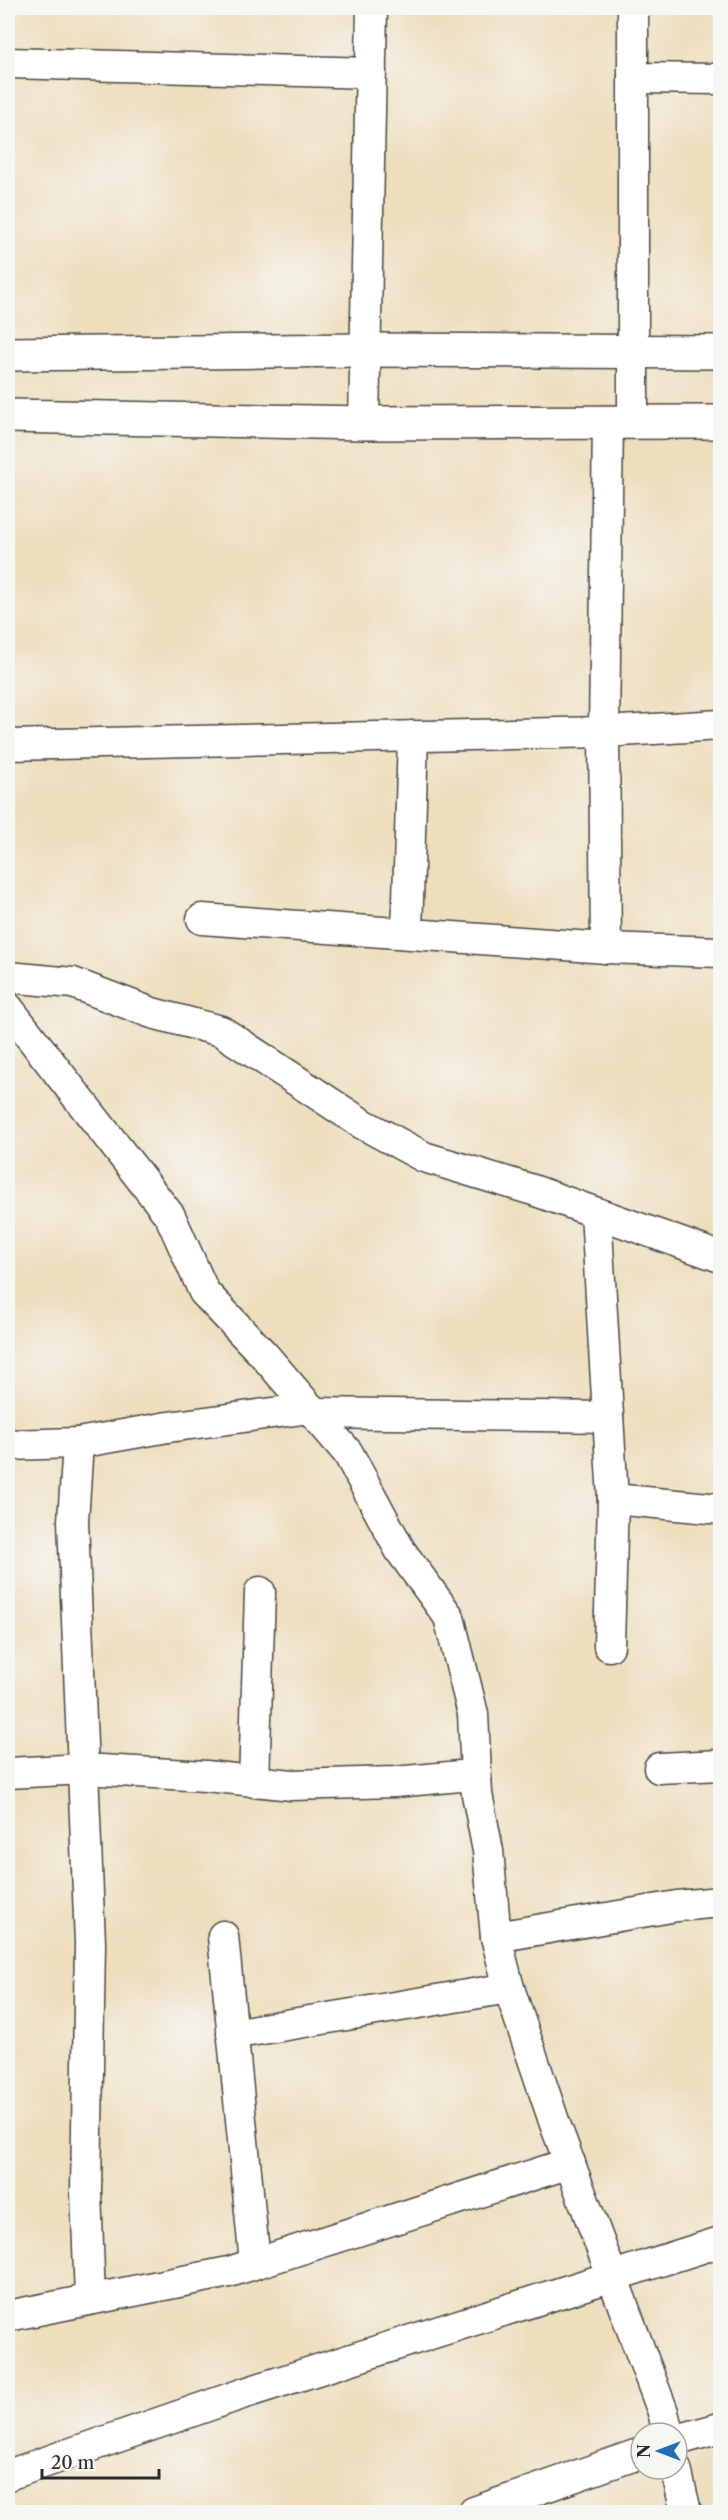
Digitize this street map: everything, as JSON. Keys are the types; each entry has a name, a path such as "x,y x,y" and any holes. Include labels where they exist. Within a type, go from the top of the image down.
{"street":[{"path":"364,423 372,8"},
{"path":"606,948 604,732 620,421 633,351 633,8"},
{"path":"8,63 371,72"},
{"path":"633,78 720,79"},
{"path":"8,354 365,350 720,352"},
{"path":"8,416 364,423 620,421 720,423"},
{"path":"8,745 604,732 720,725"},
{"path":"407,933 413,736"},
{"path":"202,918 606,948 720,952"},
{"path":"8,977 74,983 152,1013 221,1031 361,1123 424,1157 533,1190 720,1257"},
{"path":"8,1008 170,1216 204,1292 264,1355 348,1453 400,1550 449,1617 473,1714 477,1794 488,1851 496,1937 509,1988 570,2163 665,2421"},
{"path":"596,1213 613,1499 609,1646"},
{"path":"8,1445 78,1443 168,1427 312,1411 608,1417"},
{"path":"78,1443 73,1521 90,1943 86,2191 90,2299"},
{"path":"613,1499 720,1509"},
{"path":"255,1782 260,1592"},
{"path":"659,1768 720,1765"},
{"path":"8,1773 84,1769 207,1776 292,1785 395,1782 460,1776 476,1778"},
{"path":"496,1937 677,1906 720,1902"},
{"path":"223,1936 255,2263"},
{"path":"232,2034 509,1988"},
{"path":"8,2316 229,2272 570,2163"},
{"path":"8,2475 245,2393 720,2242"},
{"path":"689,2437 720,2428"},
{"path":"474,2512 531,2502 629,2457"},
{"path":"679,2481 687,2512"}]}
